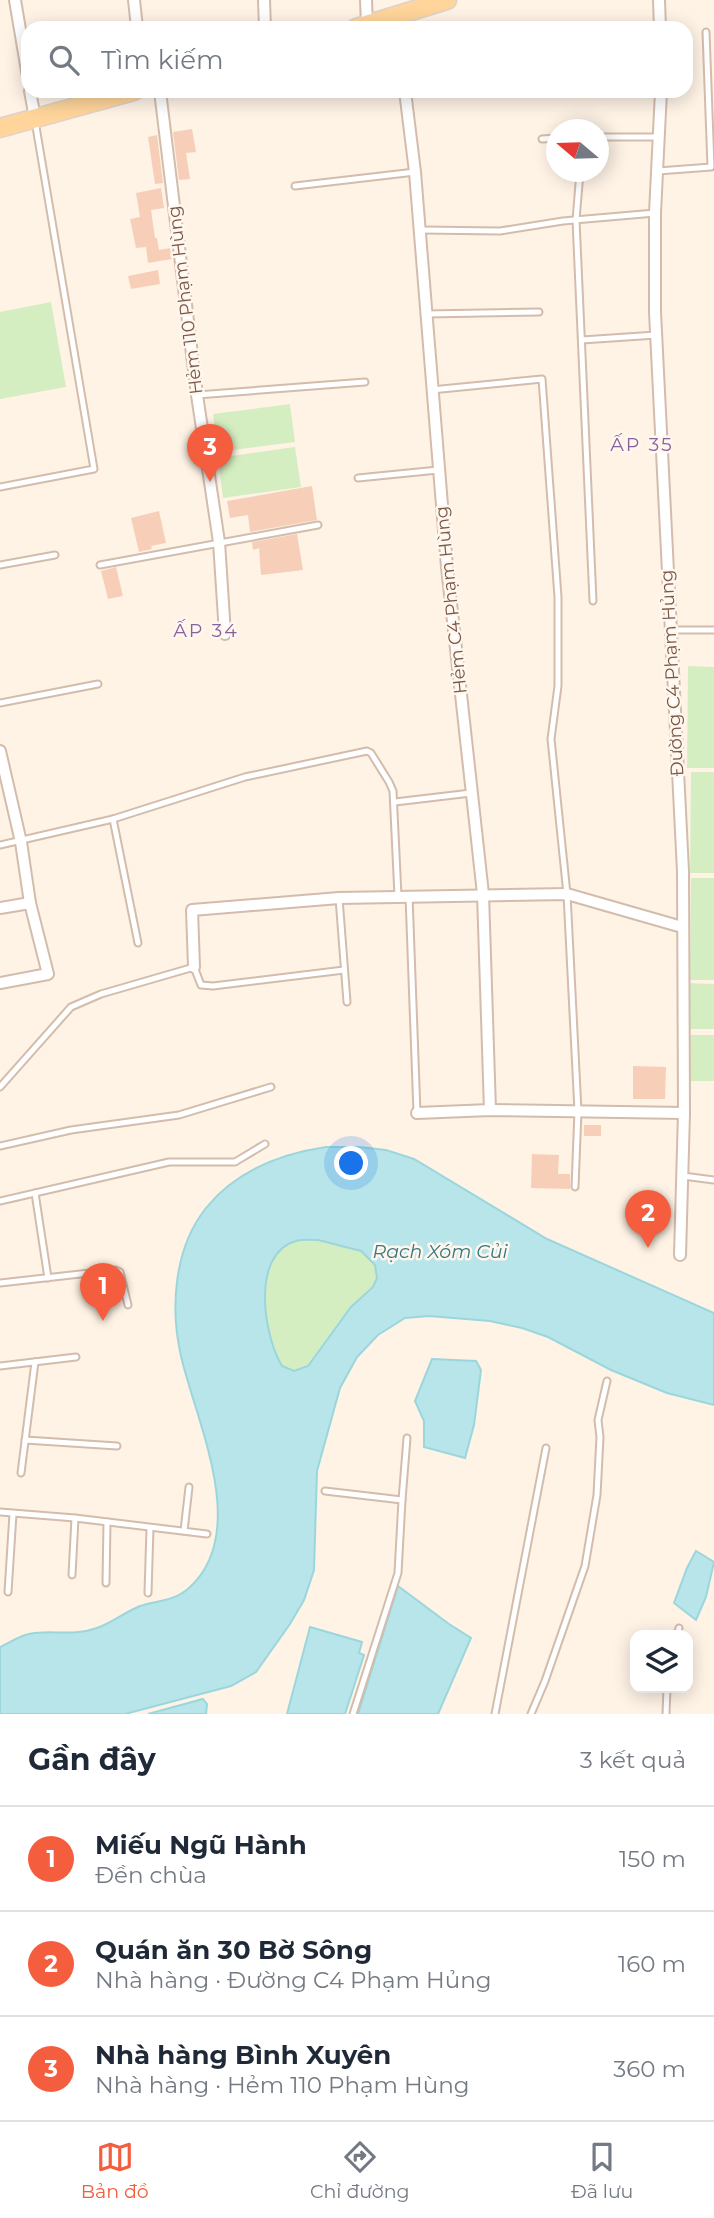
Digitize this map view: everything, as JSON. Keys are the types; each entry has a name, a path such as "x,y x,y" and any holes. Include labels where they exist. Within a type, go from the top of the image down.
{"main road":[{"path":"399,21 447,0"},
{"path":"0,128 108,98"}],"street":[{"path":"15,0 21,36"},
{"path":"134,0 136,21"},
{"path":"264,0 265,21"},
{"path":"362,21 366,0"},
{"path":"659,0 660,21"},
{"path":"31,98 35,118"},
{"name":"Hẻm 110 Phạm Hùng","path":"161,98 197,395 219,542 225,634"},
{"name":"Hẻm C4 Phạm Hùng","path":"406,98 415,172 438,470 483,894 491,1110"},
{"name":"Đường C4 Phạm Hủng","path":"661,98 655,213 656,335 683,871 684,1113 680,1255"},
{"path":"0,754 21,842 30,903 48,974 0,983"},
{"path":"194,967 192,910 339,898 566,894 682,927"},
{"path":"0,908 30,903"},
{"path":"417,1113 491,1110 684,1113"}],"lane":[{"path":"658,171 711,167 706,32"},
{"path":"0,486 94,469 35,118"},
{"path":"609,137 660,137"},
{"path":"542,139 546,139"},
{"path":"295,186 415,172"},
{"path":"579,182 576,220 593,601"},
{"path":"418,230 500,231 576,220 655,213"},
{"path":"426,314 539,312"},
{"path":"582,340 656,335"},
{"path":"432,390 542,379 558,597 558,686 551,739 566,894 578,1111 575,1187"},
{"path":"197,395 365,382"},
{"path":"358,478 438,470"},
{"path":"100,565 318,526"},
{"path":"0,565 55,555"},
{"path":"670,630 714,630"},
{"path":"0,703 99,684"},
{"path":"0,845 113,819 245,776 367,751 371,753 389,782 394,802 404,896 417,1113"},
{"path":"394,802 472,793"},
{"path":"113,819 138,943"},
{"path":"339,898 346,1002"},
{"path":"0,1087 71,1007 101,994 194,967 201,985 213,986 344,970"},
{"path":"0,1146 71,1130 179,1115 271,1087"},
{"path":"0,1201 169,1162 234,1162 265,1143"},
{"path":"683,1176 714,1180"},
{"path":"35,1193 48,1278"},
{"path":"0,1283 116,1270 120,1272 128,1305"},
{"path":"0,1366 76,1357"},
{"path":"21,1473 35,1362"},
{"path":"531,1714 585,1566 597,1495 600,1437 598,1419 607,1381"},
{"path":"353,1714 398,1573 407,1437"},
{"path":"25,1440 117,1446"},
{"path":"495,1714 546,1448"},
{"path":"184,1531 189,1487"},
{"path":"326,1491 402,1500"},
{"path":"0,1512 207,1534"},
{"path":"8,1592 13,1514"},
{"path":"72,1575 75,1518"},
{"path":"106,1583 107,1522"},
{"path":"148,1593 150,1528"},
{"path":"666,1714 667,1693"}],"green space":[{"path":"51,302 66,387 0,399 0,312"},
{"path":"290,404 295,442 218,452 213,414"},
{"path":"295,447 301,487 223,498 218,458"},
{"path":"688,666 714,667 714,768 687,768"},
{"path":"691,772 714,772 714,873 690,873"},
{"path":"691,878 714,878 714,980 690,980"},
{"path":"687,983 714,984 714,1029 686,1029"},
{"path":"686,1035 714,1035 714,1081 686,1081"},
{"path":"298,1240 317,1240 361,1251 375,1265 377,1278 373,1287 351,1307 308,1366 294,1371 282,1367 270,1336 265,1298 267,1279 272,1262 281,1249"}],"water":[{"name":"Rạch Xóm Củi","path":"359,1147 386,1150 414,1159 547,1239 714,1313 714,1405 667,1393 611,1370 548,1337 522,1328 490,1321 429,1316 405,1318 378,1335 357,1357 340,1388 317,1471 314,1570 304,1600 256,1672 231,1686 125,1714 0,1714 0,1647 29,1634 79,1632 103,1626 140,1606 183,1593 207,1565 216,1537 218,1507 214,1476 178,1338 176,1299 181,1260 195,1224 218,1195 260,1166 309,1150","holes":["301,1240 318,1240 361,1251 375,1265 377,1278 373,1287 351,1307 308,1366 294,1371 282,1366 266,1317 265,1297 272,1262 281,1249"]},
{"path":"432,1359 476,1361 481,1370 474,1425 465,1458 424,1447 424,1421 415,1401"},
{"path":"696,1551 714,1562 706,1597 696,1620 674,1603"},
{"path":"398,1586 471,1638 438,1714 358,1714"},
{"path":"310,1627 362,1642 359,1653 364,1655 345,1714 287,1714"},
{"path":"203,1699 207,1704 206,1714 148,1714"}],"building":[{"path":"192,129 196,152 186,153 190,179 179,180 173,132"},
{"path":"157,135 163,183 155,184 148,137"},
{"path":"161,188 164,208 151,210 155,238 159,250 170,248 172,259 148,263 146,247 136,248 130,219 140,217 136,193"},
{"path":"158,270 160,284 131,289 128,276"},
{"path":"312,486 317,520 250,532 248,515 230,518 227,501"},
{"path":"159,511 166,543 139,552 131,518"},
{"path":"297,534 303,570 261,575 259,548 253,550 252,542"},
{"path":"116,567 123,596 108,599 101,571"},
{"path":"633,1066 666,1067 665,1099 633,1099"},
{"path":"584,1125 601,1125 601,1136 584,1136"},
{"path":"532,1154 559,1155 558,1174 570,1174 570,1189 531,1188"}],"place":[{"name":"Nhà hàng Bình Xuyên","path":"210,482"},
{"name":"Quán ăn 30 Bờ Sông","path":"648,1248"},
{"name":"Miếu Ngũ Hành","path":"103,1321"}],"district":[{"name":"ẤP 35","path":"642,444"},
{"name":"ẤP 34","path":"206,630"}]}
